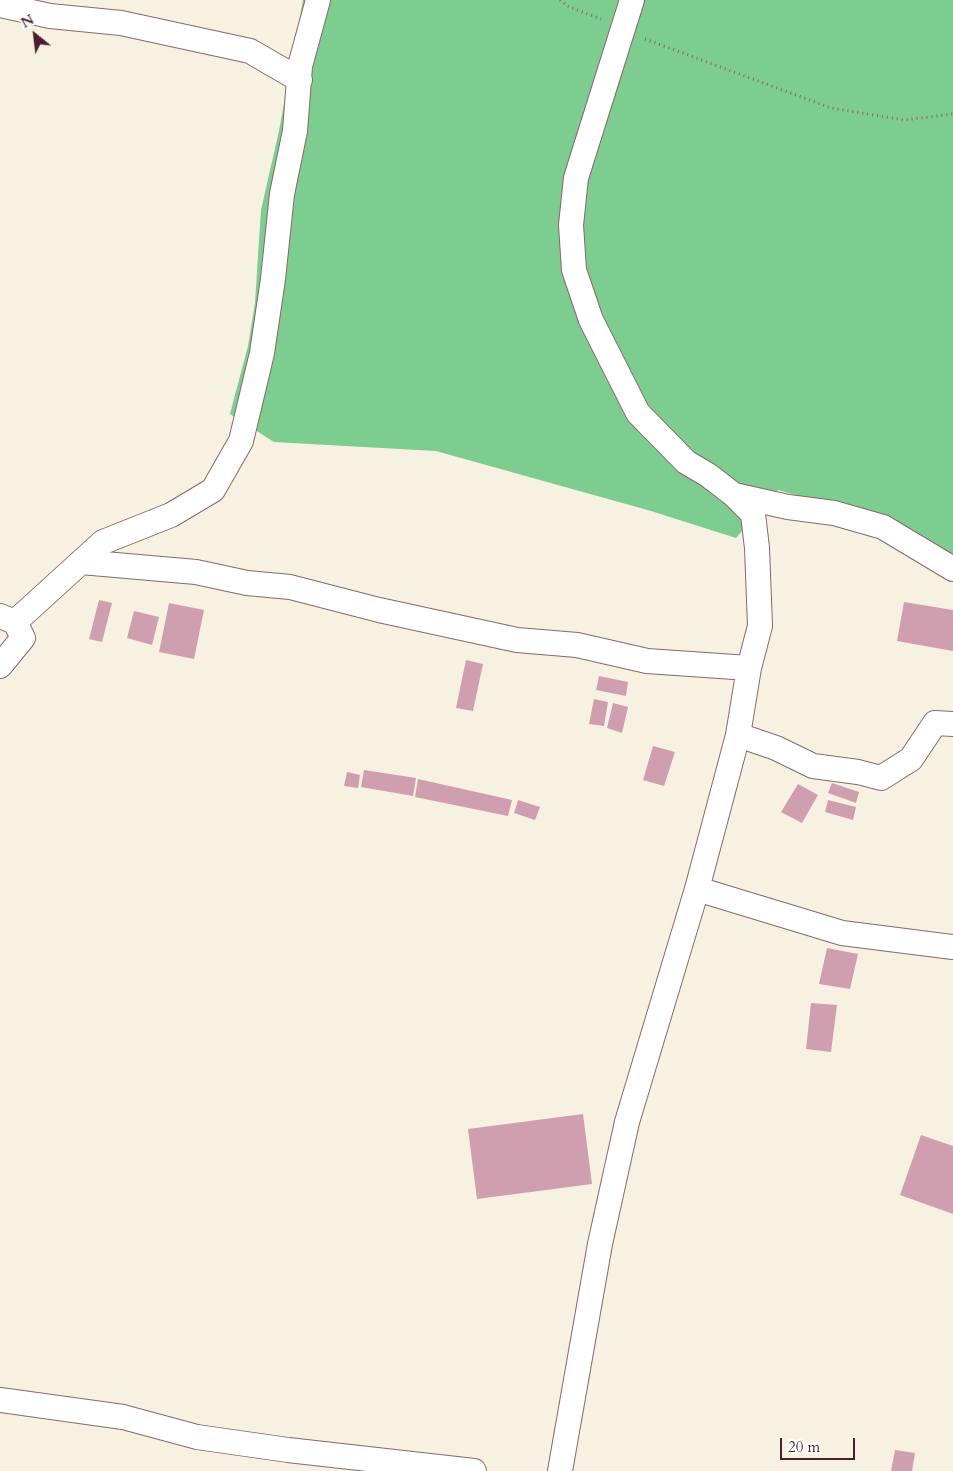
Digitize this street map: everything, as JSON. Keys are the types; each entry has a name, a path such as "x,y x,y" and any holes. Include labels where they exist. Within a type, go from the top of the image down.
{"street":[{"path":"0,666 23,638 8,619 81,562 103,542 171,515 213,490 240,441 262,353 274,279 282,194 295,131 300,66 318,0"},
{"path":"560,1471 600,1244 627,1122 697,889 738,735 749,668 760,626 757,548 753,514 734,495 708,475 686,462 638,413 591,320 574,270 571,225 576,178 632,0"},
{"path":"0,5 50,16 121,23 250,51 300,80"},
{"path":"734,495 788,507 834,513 883,527 953,569"},
{"path":"81,562 196,572 247,582 290,587 387,612 518,640 577,646 647,661 749,668"},
{"path":"738,735 776,748 813,766 858,772 881,778 911,759 935,723 953,724"},
{"path":"697,889 842,933 953,947"},
{"path":"0,1400 123,1417 215,1440 474,1471"}],"path":[{"path":"560,0 567,6 623,28 634,35 831,108 904,120 953,114"}],"green space":[{"path":"303,0 953,0 953,564 908,527 778,490 736,538 651,511 436,451 274,442 230,414 248,346 255,303 261,210 279,131"}],"building":[{"path":"99,600 112,603 102,642 89,639"},
{"path":"904,602 953,610 953,651 897,641"},
{"path":"169,603 204,610 194,659 159,652"},
{"path":"134,611 159,617 152,645 127,638"},
{"path":"466,660 483,664 473,711 456,708"},
{"path":"599,676 628,682 626,696 596,690"},
{"path":"594,699 608,702 604,726 589,724"},
{"path":"613,703 628,707 622,733 607,728"},
{"path":"653,746 675,752 664,786 643,780"},
{"path":"364,770 416,778 413,796 361,787"},
{"path":"347,772 360,775 358,788 344,786"},
{"path":"418,779 512,800 508,816 415,797"},
{"path":"832,783 859,792 856,803 828,793"},
{"path":"798,784 818,795 802,823 781,812"},
{"path":"518,800 540,807 535,820 514,813"},
{"path":"828,800 856,807 853,820 825,812"},
{"path":"827,948 858,954 850,989 819,984"},
{"path":"811,1003 837,1005 831,1052 806,1049"},
{"path":"583,1114 592,1184 477,1199 468,1129"},
{"path":"921,1135 953,1146 953,1214 900,1195"},
{"path":"895,1450 915,1453 912,1471 891,1471"}]}
